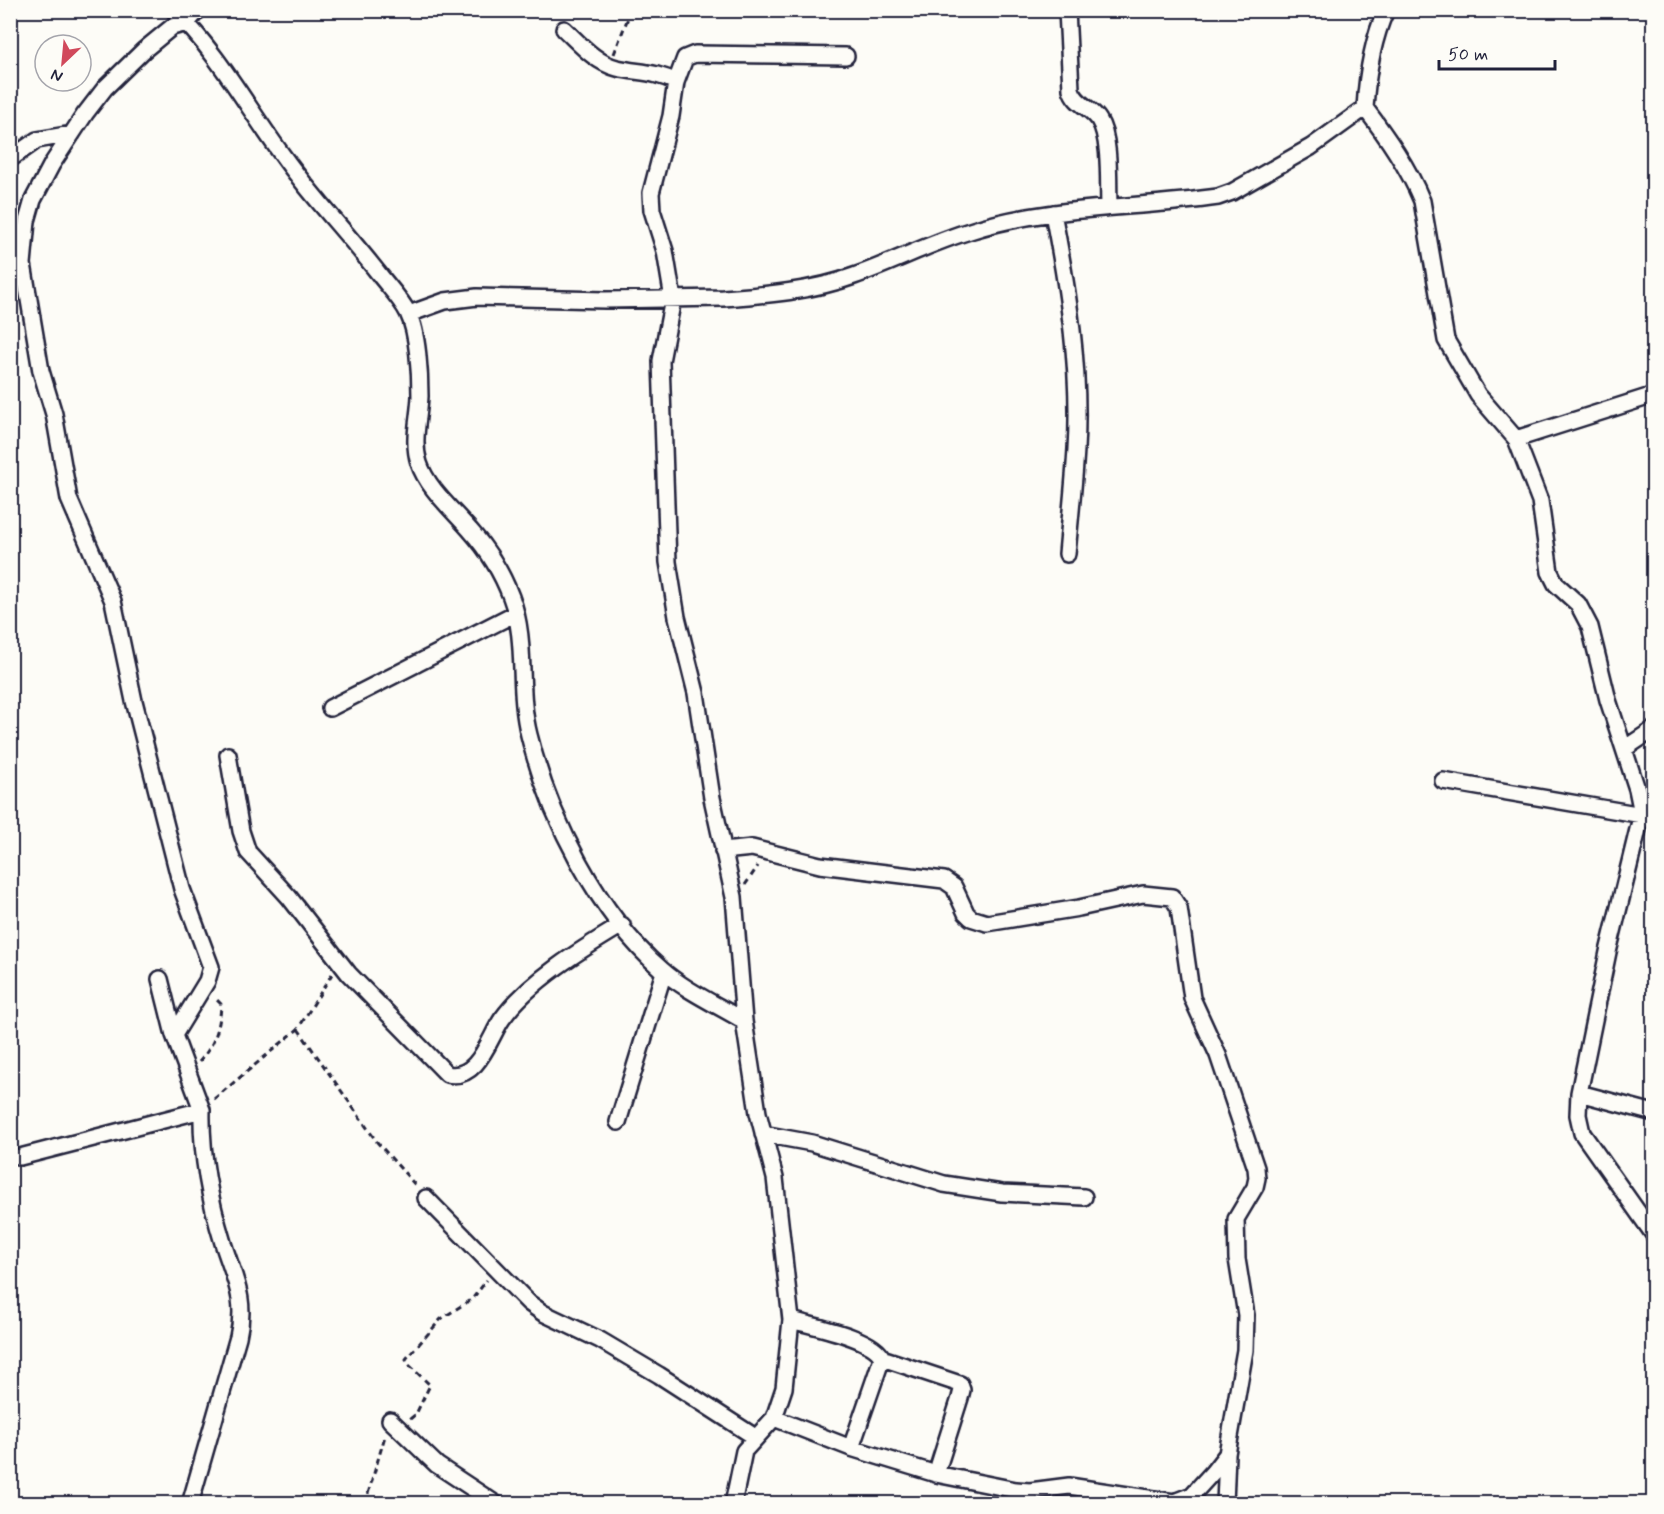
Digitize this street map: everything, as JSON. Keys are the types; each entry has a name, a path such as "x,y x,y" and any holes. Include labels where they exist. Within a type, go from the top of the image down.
{"street":[{"path":"174,10 187,23 262,122 282,155 409,314 420,395 416,448 420,465 444,500 483,545 504,582 516,613 521,636 524,705 535,754 555,813 587,879 622,925 664,972 744,1021"},
{"path":"174,1035 203,986 211,967 176,868 136,711 113,601 69,499 24,280 24,245 33,200 72,134 105,88 144,50 172,27 187,23 198,10"},
{"path":"1067,10 1071,89 1073,96 1101,124 1107,155 1109,206"},
{"path":"1386,10 1376,38 1367,80 1365,108 1386,135 1422,201 1446,340 1478,395 1515,440 1540,501 1550,572 1556,584 1578,604 1590,627 1608,700 1648,815 1608,952 1579,1093 1578,1115 1582,1134 1653,1235"},
{"path":"564,29 609,66 652,72 676,82"},
{"path":"733,1503 744,1451 774,1418 787,1374 791,1320 777,1187 763,1134 744,1021 734,897 723,851 696,693 677,616 668,562 661,361 673,299 670,271 651,202 652,184 671,116 676,82 685,58 695,54 846,56"},
{"path":"409,314 445,301 467,298 673,299 753,296 819,285 852,277 973,230 1053,213 1109,206 1192,201 1232,192 1311,147 1365,108"},
{"path":"10,159 37,140 72,134"},
{"path":"1053,213 1068,292 1073,349 1077,448 1067,554"},
{"path":"1515,440 1653,395"},
{"path":"330,708 516,613"},
{"path":"1624,749 1653,729"},
{"path":"228,755 241,831 248,852 290,897 375,1003 443,1071 457,1075 465,1072 479,1059 502,1020 523,995 573,957 622,925"},
{"path":"1443,780 1648,815"},
{"path":"723,851 752,848 859,871 944,880 954,887 966,913 971,918 987,923 1079,908 1143,894 1176,899 1192,998 1218,1055 1256,1168 1255,1187 1236,1218 1237,1259 1246,1315 1245,1350 1227,1454 1225,1503"},
{"path":"618,1122 664,972"},
{"path":"160,979 174,1035 190,1072 202,1110 206,1165 223,1242 237,1280 243,1310 238,1337 190,1503"},
{"path":"1579,1093 1653,1113"},
{"path":"20,1157 202,1110"},
{"path":"763,1134 812,1143 906,1174 970,1189 1084,1197"},
{"path":"426,1198 494,1269 543,1313 610,1346 755,1437"},
{"path":"791,1320 860,1340 877,1349 882,1358 960,1384 962,1389 936,1474"},
{"path":"851,1448 882,1358"},
{"path":"774,1418 851,1448 936,1474 1016,1490 1030,1491 1069,1486 1174,1502 1192,1496 1227,1454"},
{"path":"390,1420 437,1465 496,1503"}],"path":[{"path":"609,66 631,10"},
{"path":"734,897 762,862"},
{"path":"202,1110 298,1029 340,962"},
{"path":"190,1072 212,1047 220,1019 221,1004 203,986"},
{"path":"298,1029 377,1142 426,1198"},
{"path":"365,1503 390,1420 413,1419 430,1388 406,1359 441,1318 473,1298 494,1269"}]}
